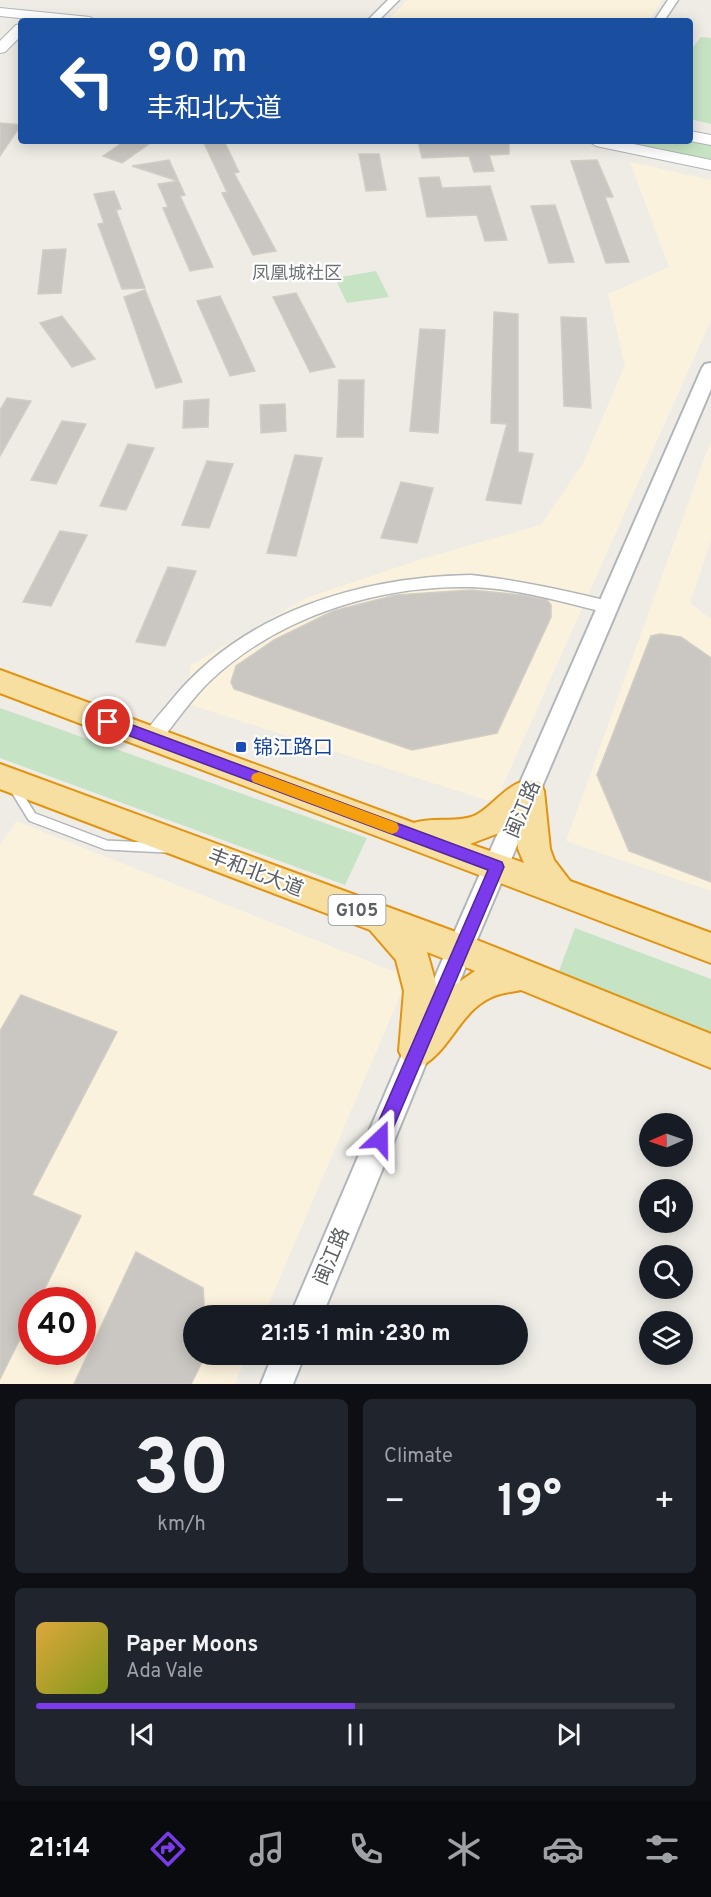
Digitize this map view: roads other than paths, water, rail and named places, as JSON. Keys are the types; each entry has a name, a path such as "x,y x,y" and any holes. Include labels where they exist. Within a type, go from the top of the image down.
{"highway":[{"path":"0,681 711,948"},
{"name":"丰和北大道","path":"3,782 199,850 379,918 711,1051"},
{"path":"410,835 474,830 488,824 529,791"},
{"path":"529,791 531,832 536,851 541,867 558,890"},
{"path":"379,918 411,953 421,991 417,1051"},
{"path":"417,1051 455,1004 481,984 523,974"}],"main road":[{"path":"33,18 48,0"},
{"path":"0,12 18,20"},
{"path":"0,31 18,26"},
{"path":"0,49 18,33"},
{"path":"693,137 711,140"},
{"path":"610,144 711,165"}],"street":[{"path":"375,18 394,0"},
{"path":"661,18 673,0"},
{"name":"闽江路","path":"311,1305 460,949 711,369"},
{"path":"152,738 210,671 246,643 289,619 331,602 430,582 470,582 509,585 608,607"},
{"path":"277,1384 285,1365"}],"place":[{"name":"锦江路口","path":"241,747"}],"district":[{"name":"凤凰城社区","path":"297,273"}]}
